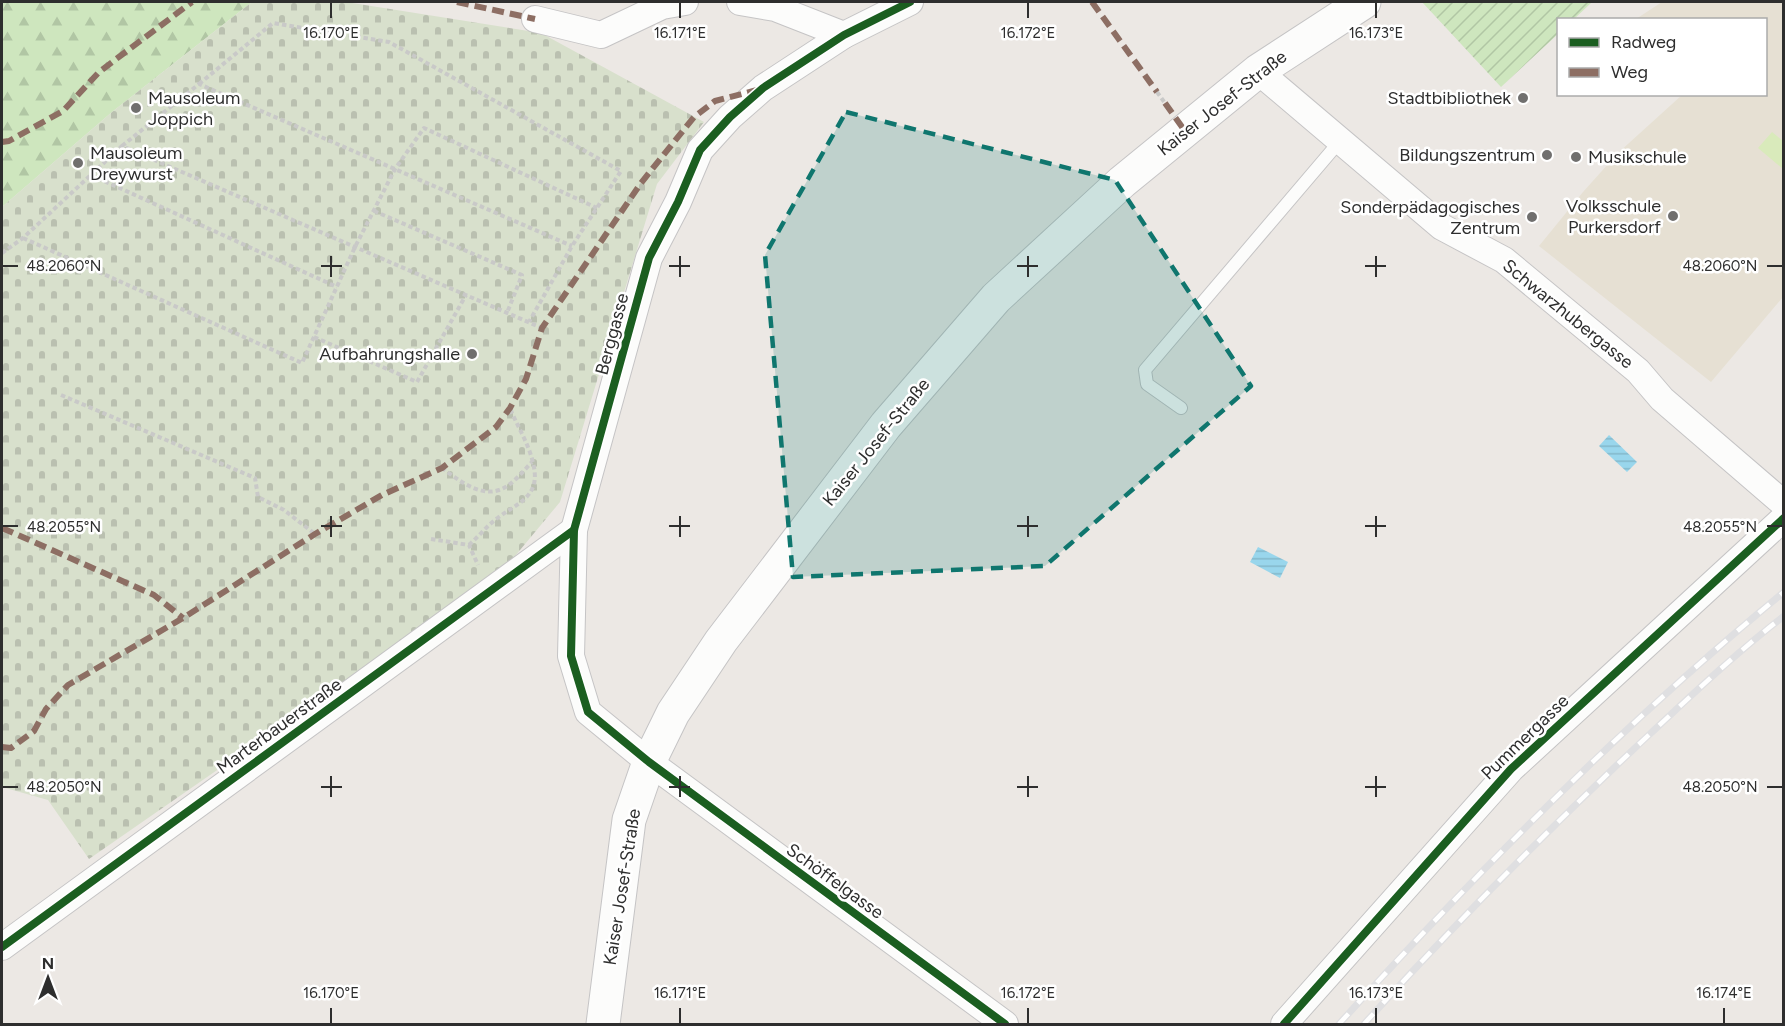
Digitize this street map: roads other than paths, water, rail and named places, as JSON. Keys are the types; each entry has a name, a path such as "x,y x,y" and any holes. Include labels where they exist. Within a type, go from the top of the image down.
{"main road":[{"name":"Kaiser Josef-Straße","path":"603,1024 629,820 649,762 673,713 721,641 886,425 996,298 1122,182 1258,71 1364,2"}],"street":[{"path":"535,19 601,35 662,6 685,2"},
{"path":"740,2 775,8 844,35"},
{"name":"Berggasse","path":"649,762 588,712 571,656 574,530 649,258 678,202 700,150 730,117 763,88 844,35 910,2"},
{"name":"Schwarzhubergasse","path":"1258,71 1442,227 1504,260 1638,371 1662,399 1784,504"},
{"name":"Pummergasse","path":"1284,1024 1510,769 1784,518"},
{"name":"Marterbauerstraße","path":"2,946 574,530"},
{"name":"Schöffelgasse","path":"649,762 1005,1024"}],"lane":[{"path":"1181,408 1147,384 1145,370 1340,141"}],"water":[{"path":"1609,435 1637,462 1627,472 1599,446"},
{"path":"1258,547 1288,562 1280,578 1250,562"}],"railway":[{"path":"1339,1024 1553,800 1666,694 1784,592"},
{"path":"1364,1024 1469,912 1577,804 1716,673 1784,616"}],"place":[{"name":"Stadtbibliothek","path":"1523,98"},
{"name":"Mausoleum Joppich","path":"136,108"},
{"name":"Bildungszentrum","path":"1547,155"},
{"name":"Musikschule","path":"1576,157"},
{"name":"Mausoleum Dreywurst","path":"78,163"},
{"name":"Volksschule Purkersdorf","path":"1673,216"},
{"name":"Sonderpädagogisches Zentrum","path":"1532,217"},
{"name":"Aufbahrungshalle","path":"472,354"}]}
